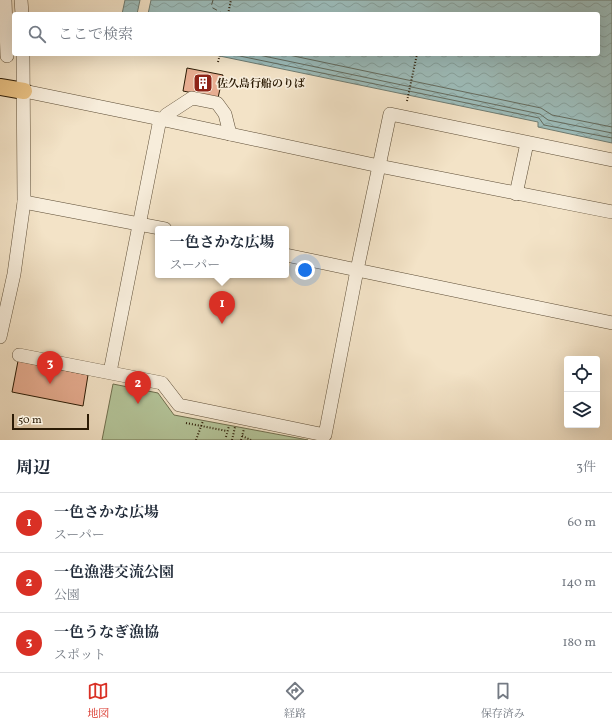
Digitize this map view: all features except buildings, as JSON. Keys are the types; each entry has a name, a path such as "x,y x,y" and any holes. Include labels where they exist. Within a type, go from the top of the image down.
{"main road":[{"path":"0,87 24,91"}],"street":[{"path":"5,0 6,56"},
{"path":"0,337 14,274 24,202 23,56"},
{"path":"24,91 163,117 230,134 379,166 612,212"},
{"path":"110,372 163,117 192,98 217,103 225,114 230,134"},
{"path":"19,355 162,383 179,405 325,438 357,270 390,114 612,160"},
{"path":"516,194 526,143"},
{"path":"24,202 155,226"},
{"path":"289,256 612,323"}],"path":[{"path":"228,12 231,0"},
{"path":"218,62 220,56"},
{"path":"407,101 417,56"},
{"path":"196,440 204,418"},
{"path":"186,423 227,431"},
{"path":"226,437 230,423"},
{"path":"241,440 244,426"},
{"path":"232,440 235,428"},
{"path":"242,436 251,440"}],"green space":[{"path":"113,384 158,393 174,415 308,440 102,440"}],"water":[{"path":"125,0 140,0 137,12 122,12"},
{"path":"151,0 612,0 612,143 538,127 538,122 220,56 600,56 600,12 148,12"}],"ferry route":[{"path":"213,0 211,7 220,12"}],"place":[{"name":"佐久島行船のりば","path":"203,83"},
{"name":"一色さかな広場","path":"222,324"},
{"name":"一色うなぎ漁協","path":"50,384"},
{"name":"一色漁港交流公園","path":"138,404"}]}
